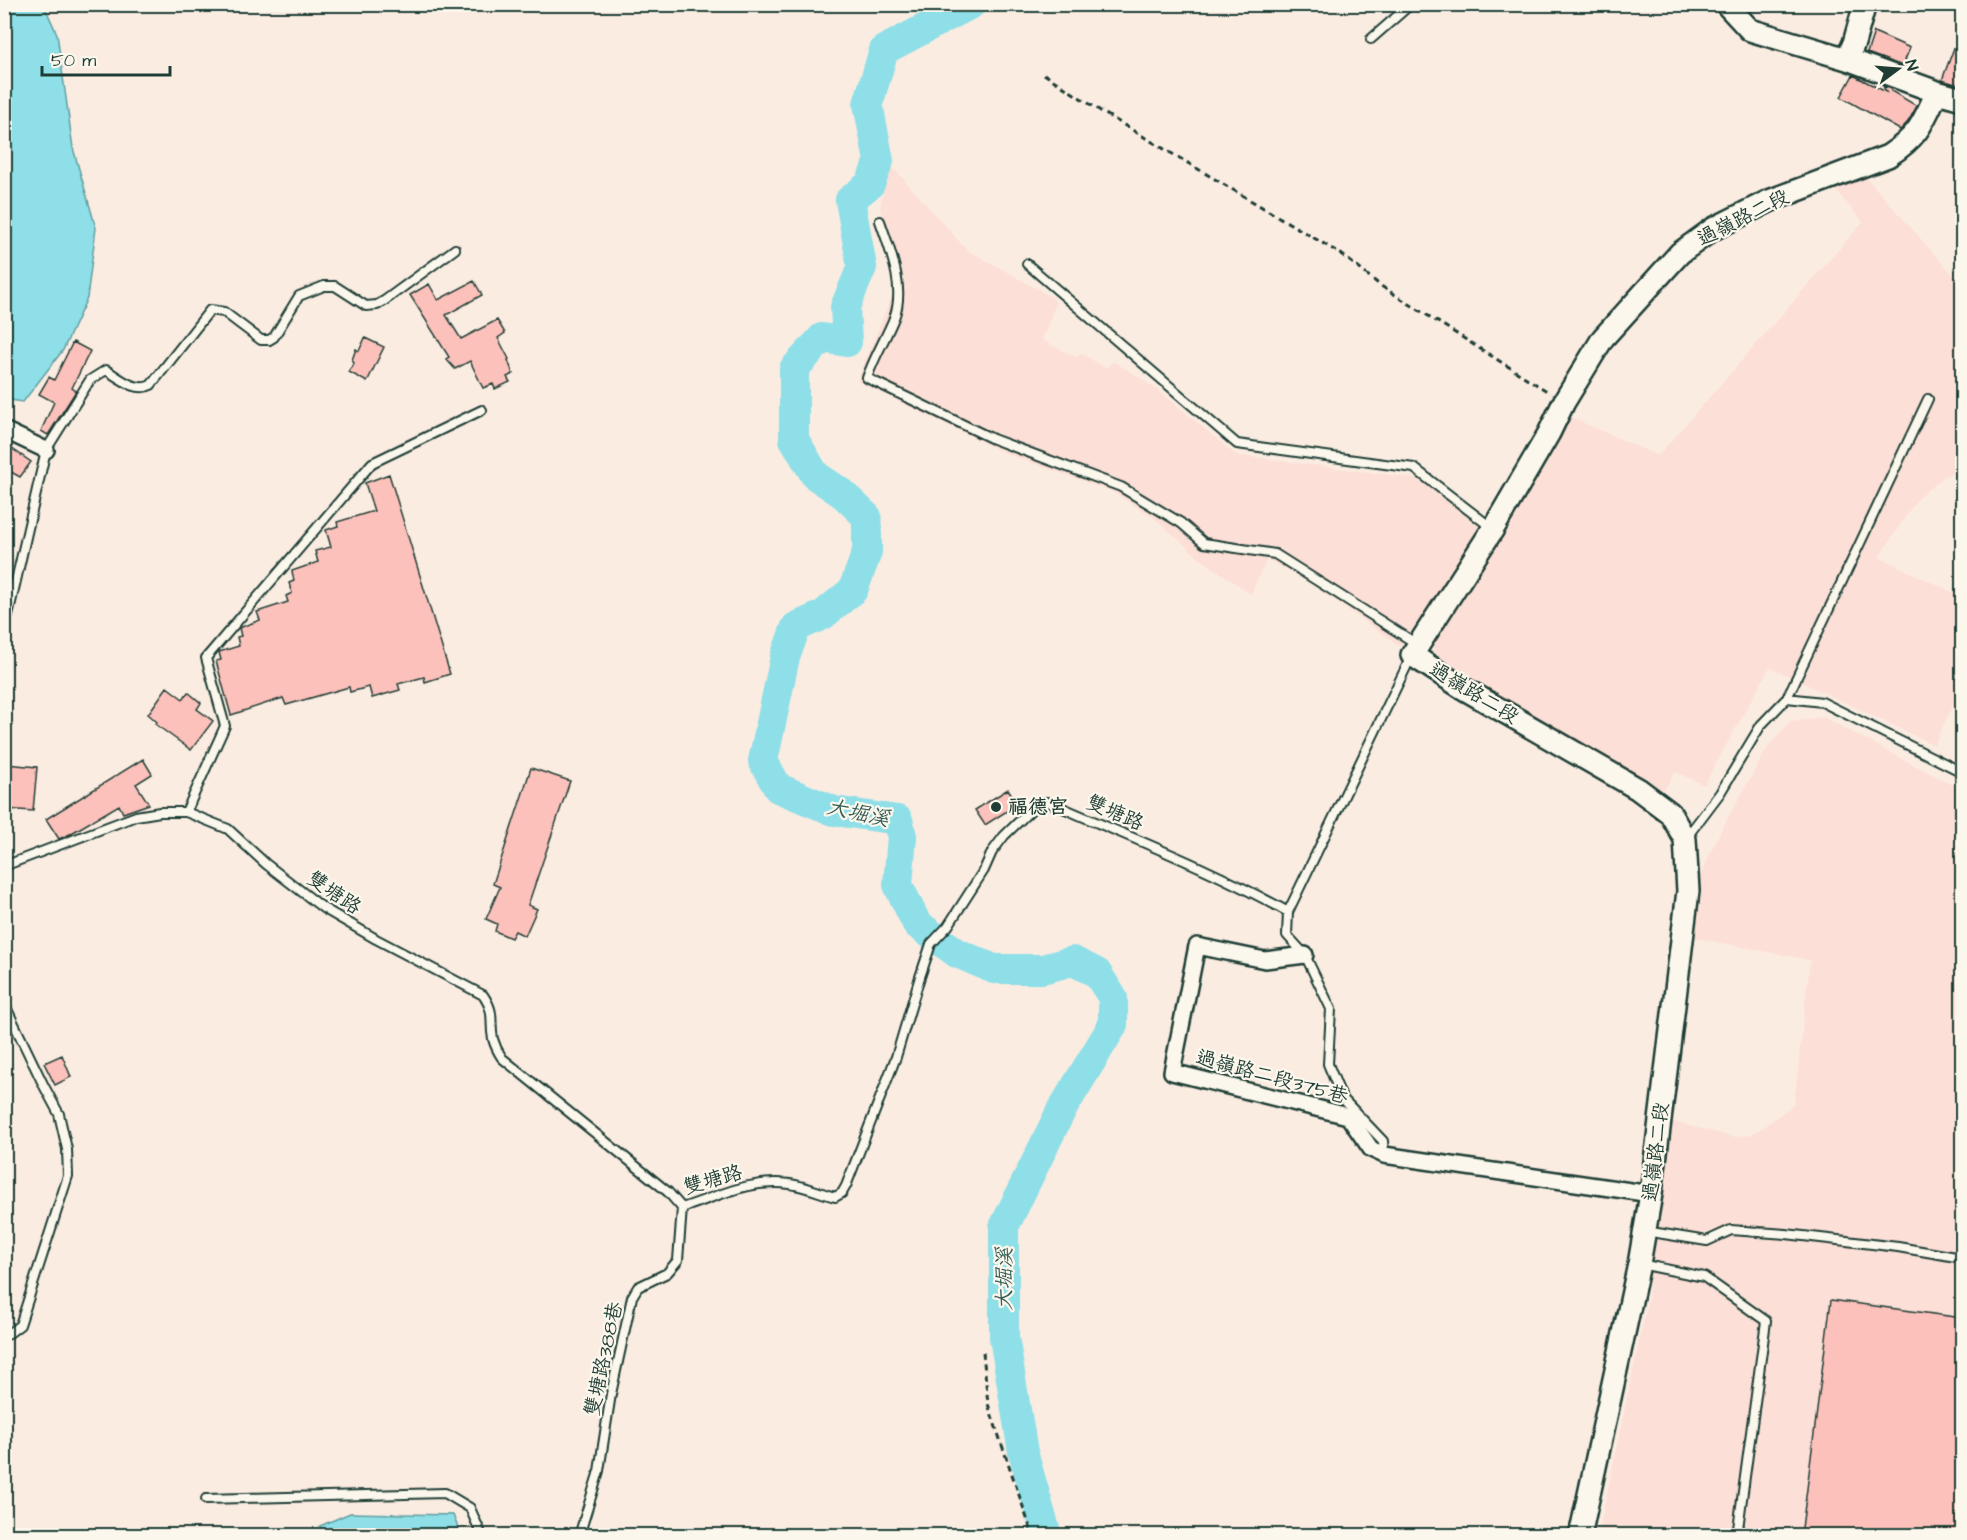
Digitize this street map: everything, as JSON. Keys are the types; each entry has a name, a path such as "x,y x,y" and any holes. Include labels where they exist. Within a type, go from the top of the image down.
{"street":[{"path":"1726,4 1750,30 1847,59 1962,99"},
{"path":"1847,59 1865,4"},
{"name":"過嶺路二段","path":"1580,1536 1639,1264 1651,1194 1688,891 1685,839 1670,813 1638,789 1461,687 1415,650 1493,529 1549,433 1564,402 1603,338 1680,253 1713,229 1769,201 1888,156 1903,147 1916,134 1937,92"},
{"path":"4,430 46,450"},
{"name":"過嶺路二段375巷","path":"1305,956 1265,960 1197,946 1172,1072 1348,1116 1371,1149 1384,1155"},
{"path":"1384,1155 1651,1194"}],"lane":[{"path":"1371,39 1411,4"},
{"path":"880,221 890,248 898,288 898,303 895,316 872,362 867,378 993,439 1121,487 1181,523 1203,543 1275,554 1415,650 1288,912 1287,935 1305,956 1331,1009 1328,1064 1338,1090 1342,1098 1383,1141 1384,1155"},
{"path":"4,633 46,450 90,380 106,370 144,389 151,385 210,310 224,312 261,340 269,340 274,337 299,296 324,286 335,286 366,306 377,305 455,249"},
{"path":"1027,264 1237,444 1414,468 1493,529"},
{"path":"1685,839 1720,793 1761,725 1787,698 1928,399"},
{"path":"186,812 225,726 206,658 372,463 482,410"},
{"path":"1787,698 1821,702 1962,772"},
{"name":"雙塘路","path":"4,866 136,816 160,812 186,812 228,829 266,864 323,908 376,939 483,995 493,1014 492,1037 502,1058 509,1066 668,1192 682,1208 754,1185 790,1184 835,1197 842,1193 896,1057 931,944 948,926 984,870 992,852 1037,804 1047,802 1213,873 1288,912"},
{"path":"4,1003 59,1114 67,1149 68,1176 20,1325 4,1337"},
{"name":"雙塘路388巷","path":"579,1536 599,1471 611,1394 632,1297 638,1287 668,1273 678,1260 682,1208"},
{"path":"1644,1231 1707,1241 1731,1230 1786,1234 1899,1247 1962,1258"},
{"path":"1639,1264 1704,1277 1766,1321 1737,1536"},
{"path":"206,1499 445,1493 470,1508 482,1536"}],"path":[{"path":"1044,74 1102,112 1341,254 1382,286 1564,402"},
{"path":"983,1352 988,1404 1033,1536"}],"shaded area":[{"path":"888,162 966,249 1053,298 1056,303 1042,340 1076,357 1081,353 1105,368 1113,362 1130,371 1163,394 1236,455 1424,481 1484,528 1420,632 1403,648 1309,582 1267,559 1251,594 1201,559 1152,516 1111,491 1007,454 857,381 899,279 880,207"},
{"path":"1862,173 1962,285 1962,470 1945,476 1918,498 1879,557 1962,597 1962,686 1934,745 1770,667 1704,785 1676,772 1662,792 1451,671 1437,659 1433,647 1434,640 1566,415 1658,456 1863,222 1832,186"},
{"path":"1823,717 1962,790 1962,1535 1598,1536 1648,1299 1666,1120 1733,1137 1750,1135 1794,1104 1810,960 1696,938 1698,880 1720,832 1768,747 1791,721"}],"water":[{"path":"4,5 44,5 57,34 73,148 96,228 87,298 63,350 23,402 4,399"},
{"path":"350,1513 453,1515 461,1535 322,1535 320,1526"}],"building":[{"path":"1962,29 1962,86 1942,80"},
{"path":"1874,32 1910,48 1905,67 1867,53"},
{"path":"1853,75 1886,92 1883,86 1892,89 1891,91 1917,106 1908,122 1900,130 1841,97"},
{"path":"474,281 482,295 446,315 461,339 497,320 505,333 498,338 509,359 513,374 507,377 510,382 495,389 493,384 483,388 470,361 455,369 446,359 449,357 410,295 429,284 438,300"},
{"path":"365,338 384,347 367,382 349,372 354,363 352,360 356,349 359,351"},
{"path":"73,342 90,351 72,388 76,391 48,435 41,431 54,402 39,394 49,377 54,380"},
{"path":"11,448 31,462 20,477 4,468 4,459"},
{"path":"389,474 450,674 425,682 424,677 398,684 400,690 372,698 369,687 350,692 349,687 286,705 283,698 231,715 216,661 221,660 219,652 239,646 237,637 241,636 239,628 260,620 257,612 288,602 286,596 292,593 289,583 294,581 292,571 318,562 315,551 331,547 326,530 338,526 337,522 374,511 365,483"},
{"path":"167,687 183,699 188,692 201,703 197,709 213,721 191,750 155,724 157,722 148,714"},
{"path":"143,759 152,774 136,784 149,804 123,813 119,805 59,839 46,819"},
{"path":"6,764 37,767 33,811 4,809"},
{"path":"531,768 570,781 528,905 537,909 525,936 515,931 511,938 495,931 497,924 486,919 500,887 493,884"},
{"name":"福德宮","path":"1008,789 1018,804 985,825 975,810"},
{"path":"62,1055 71,1077 55,1085 44,1063"},
{"path":"1831,1300 1962,1318 1962,1536 1801,1536"}],"waterway":[{"name":"大堀溪","path":"971,4 884,50 868,104 879,161 870,184 850,200 862,267 845,307 847,342 822,338 794,369 794,439 815,475 843,494 867,517 867,552 853,590 823,615 796,627 785,657 763,761 778,788 834,811 898,820 902,836 898,885 917,924 957,953 994,969 1042,969 1073,961 1097,973 1113,998 1113,1025 1061,1111 1004,1227 1004,1337 1023,1452 1047,1536"}],"place":[{"name":"福德宮","path":"996,807"}]}
